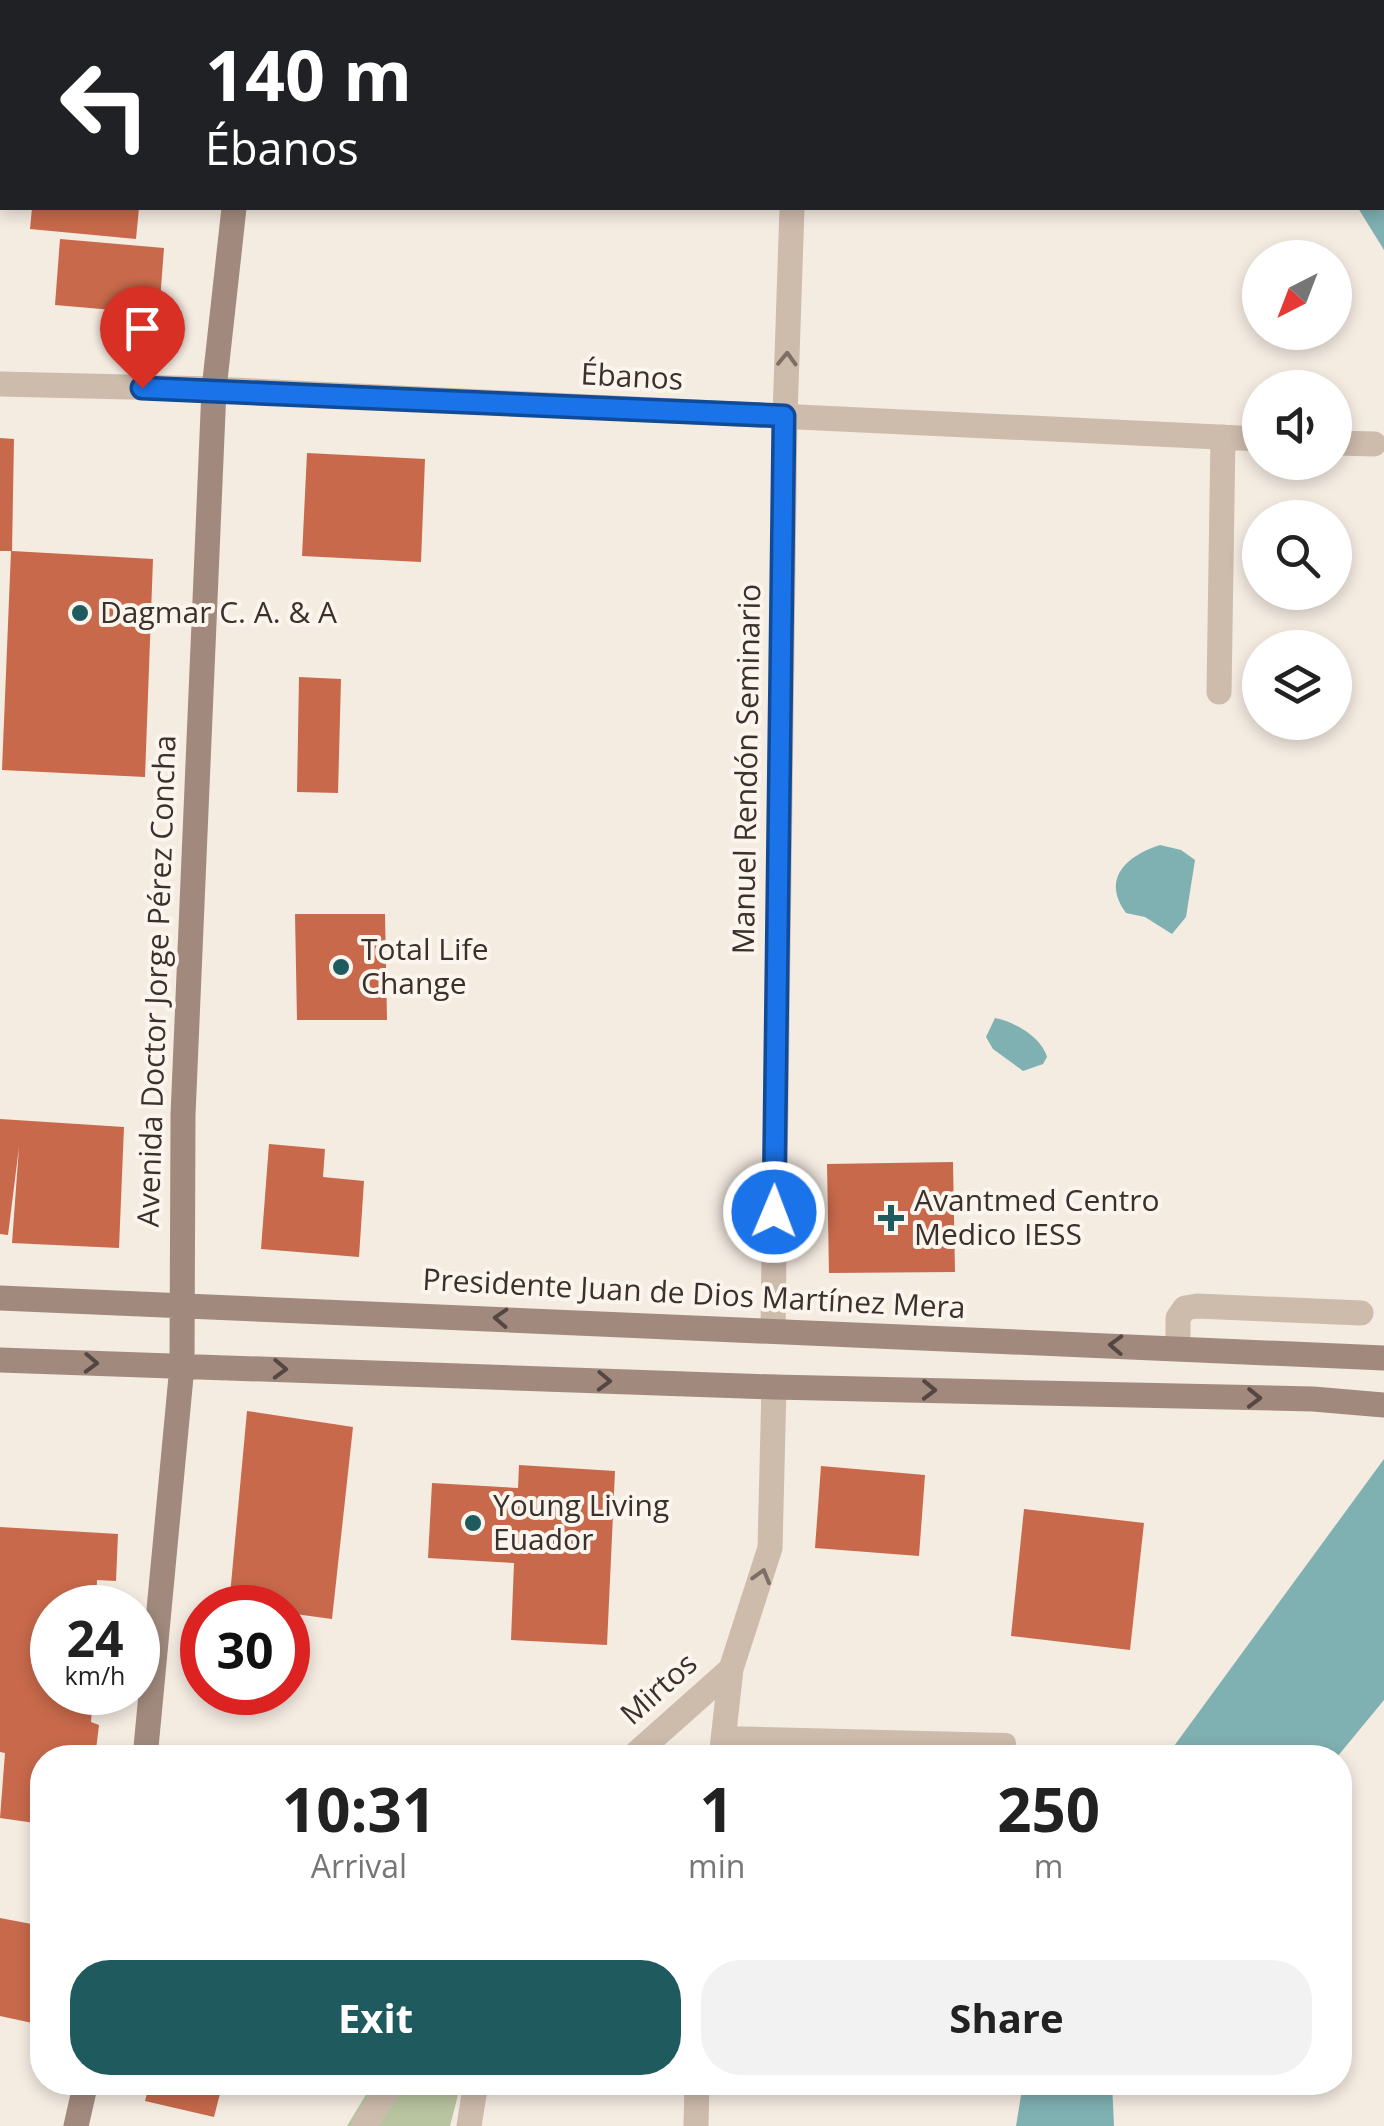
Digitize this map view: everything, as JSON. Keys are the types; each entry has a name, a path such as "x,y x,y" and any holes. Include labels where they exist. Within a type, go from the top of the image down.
{"main road":[{"name":"Avenida Doctor Jorge Pérez Concha","path":"146,1745 182,1366 179,1302 214,390 234,210"},
{"name":"Presidente Juan de Dios Martínez Mera","path":"0,1298 179,1302 1384,1358"},
{"path":"0,1360 774,1387 1313,1399 1384,1405"},
{"path":"76,2126 83,2095"}],"street":[{"name":"Manuel Rendón Seminario","path":"773,1331 784,416 792,210"},
{"name":"Ébanos","path":"0,384 214,390 1242,438"},
{"path":"1219,692 1224,437"},
{"path":"1352,443 1374,444"},
{"path":"1178,1347 1178,1318 1185,1308 1361,1314"},
{"path":"722,1745 731,1668 770,1548 774,1387"},
{"name":"Mirtos","path":"646,1745 731,1668"},
{"path":"364,2126 384,2095"},
{"path":"469,2126 474,2095"},
{"path":"696,2126 697,2095"}],"lane":[{"path":"911,1745 1006,1744"}],"green space":[{"path":"366,2095 458,2095 450,2126 347,2126"}],"water":[{"path":"1359,210 1384,210 1384,250"},
{"path":"1160,845 1181,850 1195,860 1186,917 1172,934 1145,917 1126,913 1116,890 1117,879 1128,862"},
{"path":"995,1018 1033,1037 1047,1057 1043,1064 1023,1071 993,1049 986,1037"},
{"path":"1384,1459 1384,1700 1347,1745 1175,1745"},
{"path":"1021,2095 1113,2095 1114,2126 1016,2126"}],"building":[{"path":"32,210 139,210 136,239 30,229"},
{"path":"60,239 164,248 159,314 55,305"},
{"path":"0,438 14,439 12,551 153,559 145,777 2,770 11,551 0,551"},
{"path":"307,453 425,459 421,562 302,556"},
{"path":"299,677 341,679 338,793 297,792"},
{"name":"Total Life Change","path":"295,914 385,914 387,1020 297,1020"},
{"path":"0,1119 124,1127 119,1248 12,1243 19,1147 8,1235 0,1234"},
{"path":"269,1144 325,1149 323,1177 364,1181 359,1257 261,1249"},
{"name":"Avantmed Centro Medico IESS","path":"953,1162 955,1272 829,1273 827,1164"},
{"path":"247,1411 353,1427 332,1619 310,1616 310,1585 231,1585"},
{"path":"519,1465 615,1471 607,1645 511,1640 514,1563 428,1558 432,1483 518,1488"},
{"path":"821,1466 925,1475 919,1556 815,1548"},
{"path":"1024,1509 1144,1523 1130,1650 1011,1636"},
{"path":"0,1527 118,1534 116,1581 97,1580 97,1585 30,1585 30,1715 92,1715 91,1722 99,1725 97,1745 30,1745 30,1822 0,1818 5,1753 0,1752"},
{"path":"0,1918 30,1924 30,2022 0,2016"},
{"path":"147,2095 220,2095 214,2117 145,2101"}],"place":[{"name":"Dagmar C. A. & A","path":"80,613"},
{"name":"Total Life Change","path":"341,967"},
{"name":"Avantmed Centro Medico IESS","path":"891,1218"},
{"name":"Young Living Euador","path":"473,1523"}],"route":[{"path":"142,388 784,416 774,1212"}]}
